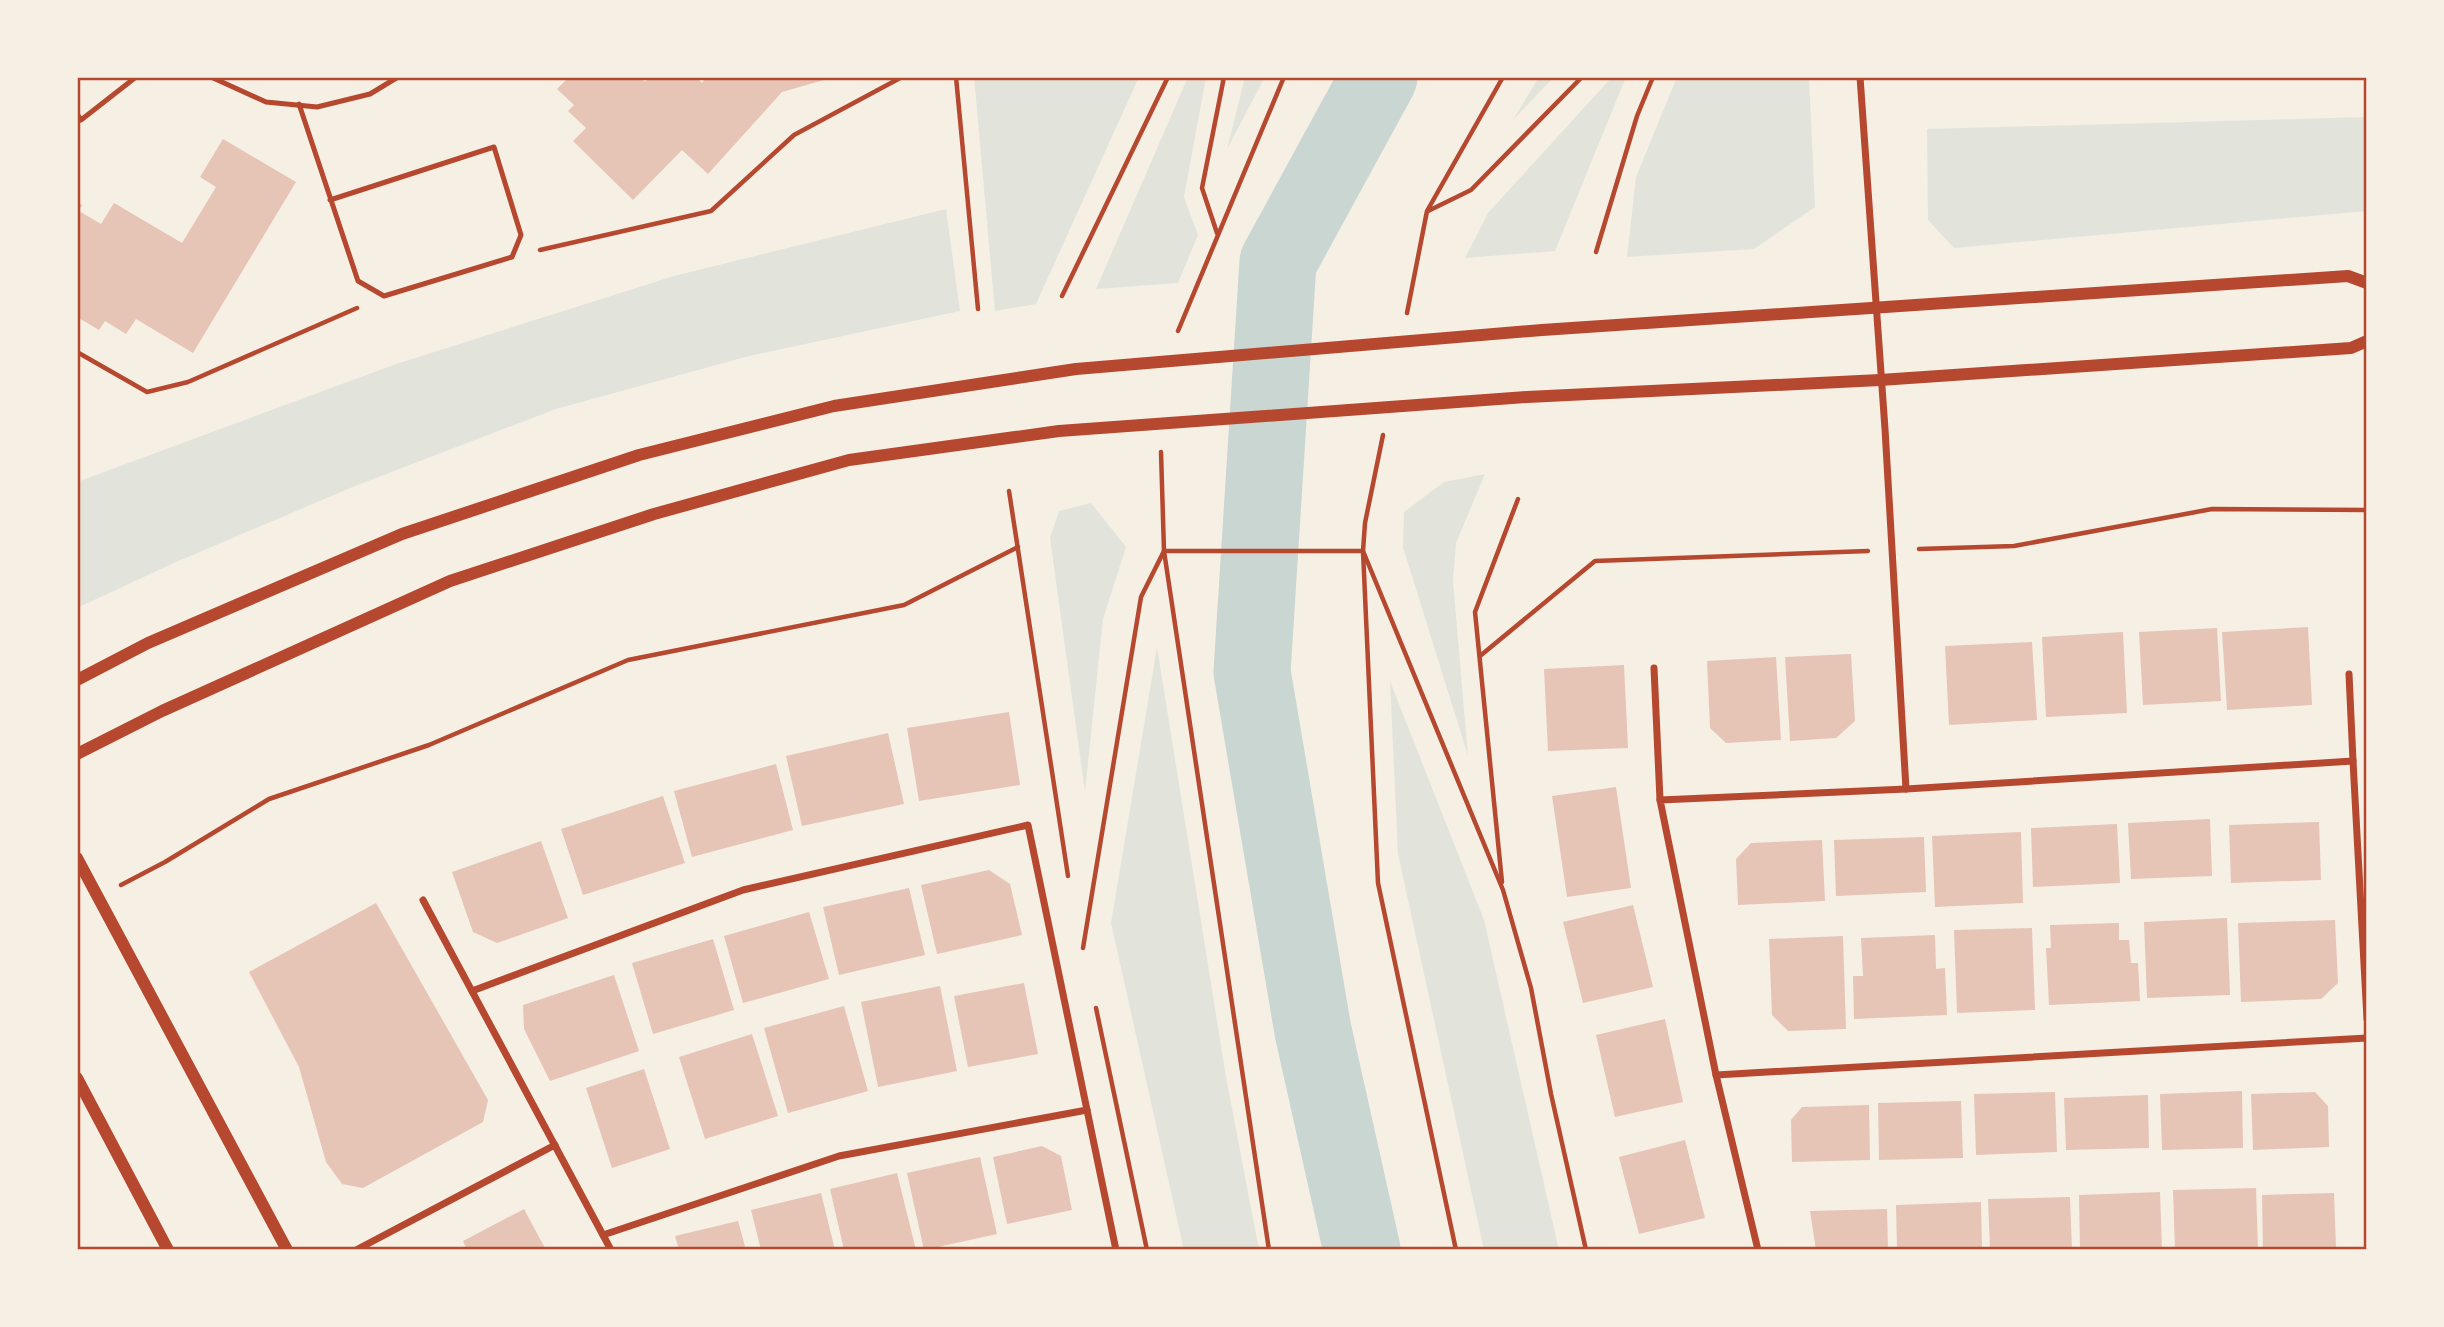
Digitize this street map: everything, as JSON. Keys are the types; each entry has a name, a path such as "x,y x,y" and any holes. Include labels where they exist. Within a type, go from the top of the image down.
{"street":[{"path":"1860,77 1885,429 1906,789"},
{"path":"77,680 148,643 402,534 639,455 834,406 1076,369 1542,330 2348,276 2367,283"},
{"path":"77,754 162,711 450,581 654,514 849,460 1059,431 1527,397 1880,380 2351,348 2367,341"},
{"path":"1654,668 1660,800 1716,1075 1758,1250"},
{"path":"2349,674 2367,1019"},
{"path":"1660,800 1906,789 2353,761"},
{"path":"472,991 743,890 1028,825 1116,1250"},
{"path":"77,858 287,1250"},
{"path":"423,900 611,1250"},
{"path":"1716,1075 2367,1038"},
{"path":"77,1078 168,1250"},
{"path":"603,1235 839,1156 1087,1110"},
{"path":"356,1250 555,1145"}],"lane":[{"path":"77,114 81,120 136,77"},
{"path":"211,77 266,102 317,107 370,94 398,77"},
{"path":"299,104 330,200 358,281 384,296 512,257 521,236 494,147 330,200"}],"path":[{"path":"512,257 711,211 794,135 902,77"},
{"path":"956,77 978,309"},
{"path":"1062,296 1168,77"},
{"path":"1217,234 1202,188 1224,77"},
{"path":"1175,337 1284,77"},
{"path":"1406,320 1427,211 1503,77"},
{"path":"1427,211 1471,190 1581,77"},
{"path":"1596,252 1637,116 1653,77"},
{"path":"77,352 147,392 188,382 384,296"},
{"path":"1384,428 1365,523 1363,551 1378,883 1456,1250"},
{"path":"1161,443 1164,551 1269,1250"},
{"path":"1009,491 1069,880"},
{"path":"1503,890 1475,612 1518,499"},
{"path":"98,897 165,862 269,799 429,745 628,660 904,605 1018,547"},
{"path":"1164,551 1363,551"},
{"path":"1083,948 1141,597 1164,551"},
{"path":"1363,551 1503,890 1531,988 1551,1094 1586,1250"},
{"path":"1080,934 1086,961"},
{"path":"1094,1000 1147,1250"}],"shaded area":[{"path":"974,77 1139,77 1036,304 995,311"},
{"path":"1188,77 1206,77 1184,197 1198,235 1178,283 1096,289"},
{"path":"1245,77 1265,77 1227,149"},
{"path":"1539,77 1554,77 1513,120"},
{"path":"1612,77 1626,77 1555,251 1465,258 1488,213"},
{"path":"1677,77 1809,77 1815,207 1754,249 1627,257 1636,177"},
{"path":"2367,117 2367,211 1954,248 1928,220 1927,129"},
{"path":"946,209 960,311 749,356 556,409 355,486 176,562 77,608 77,482 396,364 674,276"},
{"path":"1485,474 1456,543 1453,581 1468,756 1403,547 1404,512 1444,482"},
{"path":"1091,503 1126,547 1103,619 1085,792 1050,538 1059,511"},
{"path":"1157,647 1226,1077 1259,1250 1184,1250 1111,923"},
{"path":"1390,681 1484,920 1559,1250 1484,1250 1398,854"}],"building":[{"path":"569,77 639,77 645,82 650,77 696,77 702,83 707,77 831,78 782,92 708,174 682,150 633,200 573,141 586,128 568,111 574,105 557,89"},
{"path":"223,139 296,182 193,353 136,319 126,334 105,321 99,330 77,317 77,202 82,205 79,211 101,224 114,203 182,243 216,187 200,177"},
{"path":"2308,627 2312,705 2227,710 2222,632"},
{"path":"2217,628 2221,701 2143,705 2139,632"},
{"path":"2123,632 2127,713 2046,717 2042,637"},
{"path":"2032,642 2037,720 1949,725 1945,646"},
{"path":"1851,654 1855,721 1836,738 1790,741 1785,657"},
{"path":"1776,657 1781,740 1726,743 1710,728 1707,661"},
{"path":"1624,665 1628,748 1548,751 1544,669"},
{"path":"1009,712 1020,785 919,801 907,728"},
{"path":"888,733 904,804 802,826 786,756"},
{"path":"776,764 793,830 692,857 674,791"},
{"path":"1616,787 1631,888 1567,897 1552,796"},
{"path":"663,796 685,863 583,895 561,829"},
{"path":"2210,819 2212,876 2131,879 2128,823"},
{"path":"2319,822 2321,880 2231,883 2229,825"},
{"path":"2117,824 2120,883 2033,887 2031,828"},
{"path":"2021,832 2023,903 1935,907 1932,836"},
{"path":"1924,837 1926,892 1836,896 1834,840"},
{"path":"1822,840 1825,901 1738,905 1736,859 1751,843"},
{"path":"541,841 568,918 497,943 473,932 452,872"},
{"path":"989,870 1010,884 1022,935 937,954 921,885"},
{"path":"909,888 925,955 839,975 823,907"},
{"path":"376,903 488,1100 483,1122 363,1188 342,1184 326,1162 299,1067 249,972"},
{"path":"1633,905 1653,987 1583,1003 1563,922"},
{"path":"809,912 829,979 743,1003 724,936"},
{"path":"2227,918 2230,995 2147,998 2144,922"},
{"path":"2335,920 2338,983 2321,999 2241,1002 2238,923"},
{"path":"2119,923 2119,940 2129,940 2131,963 2138,963 2140,1001 2049,1005 2046,948 2051,948 2050,925"},
{"path":"2032,928 2035,1010 1957,1013 1954,930"},
{"path":"1935,935 1936,969 1945,968 1947,1015 1854,1019 1853,976 1863,976 1861,938"},
{"path":"1843,936 1846,1029 1788,1031 1772,1015 1769,939"},
{"path":"713,939 734,1010 653,1034 632,963"},
{"path":"614,975 639,1051 550,1081 524,1029 523,1005"},
{"path":"1024,983 1038,1054 968,1067 954,996"},
{"path":"940,986 957,1071 878,1087 861,1002"},
{"path":"844,1006 868,1091 788,1113 764,1028"},
{"path":"1665,1019 1683,1102 1615,1117 1596,1035"},
{"path":"752,1034 778,1116 705,1139 679,1057"},
{"path":"644,1069 670,1149 612,1168 586,1088"},
{"path":"2242,1091 2243,1148 2162,1150 2160,1094"},
{"path":"2055,1092 2057,1152 1976,1155 1974,1094"},
{"path":"2315,1092 2328,1106 2329,1147 2253,1150 2251,1094"},
{"path":"2148,1095 2149,1148 2066,1150 2064,1098"},
{"path":"1961,1101 1963,1158 1879,1160 1878,1103"},
{"path":"1869,1105 1870,1160 1792,1162 1791,1120 1802,1107"},
{"path":"1685,1140 1705,1218 1639,1234 1619,1157"},
{"path":"1042,1146 1061,1156 1072,1210 1007,1224 993,1157"},
{"path":"980,1157 997,1234 924,1250 907,1173"},
{"path":"897,1173 916,1250 844,1250 830,1189"},
{"path":"2256,1188 2258,1250 2175,1250 2173,1190"},
{"path":"2160,1192 2162,1250 2080,1250 2079,1195"},
{"path":"821,1193 835,1250 761,1250 751,1210"},
{"path":"2334,1193 2336,1247 2328,1247 2328,1250 2263,1250 2262,1195"},
{"path":"2070,1197 2072,1250 1990,1250 1988,1199"},
{"path":"1981,1202 1982,1250 1897,1250 1896,1205"},
{"path":"524,1209 546,1250 467,1250 463,1241"},
{"path":"1887,1209 1888,1250 1816,1250 1810,1211"},
{"path":"738,1221 746,1250 679,1250 675,1236"}],"waterway":[{"path":"1362,1250 1313,1031 1252,672 1278,262 1379,77"}]}
